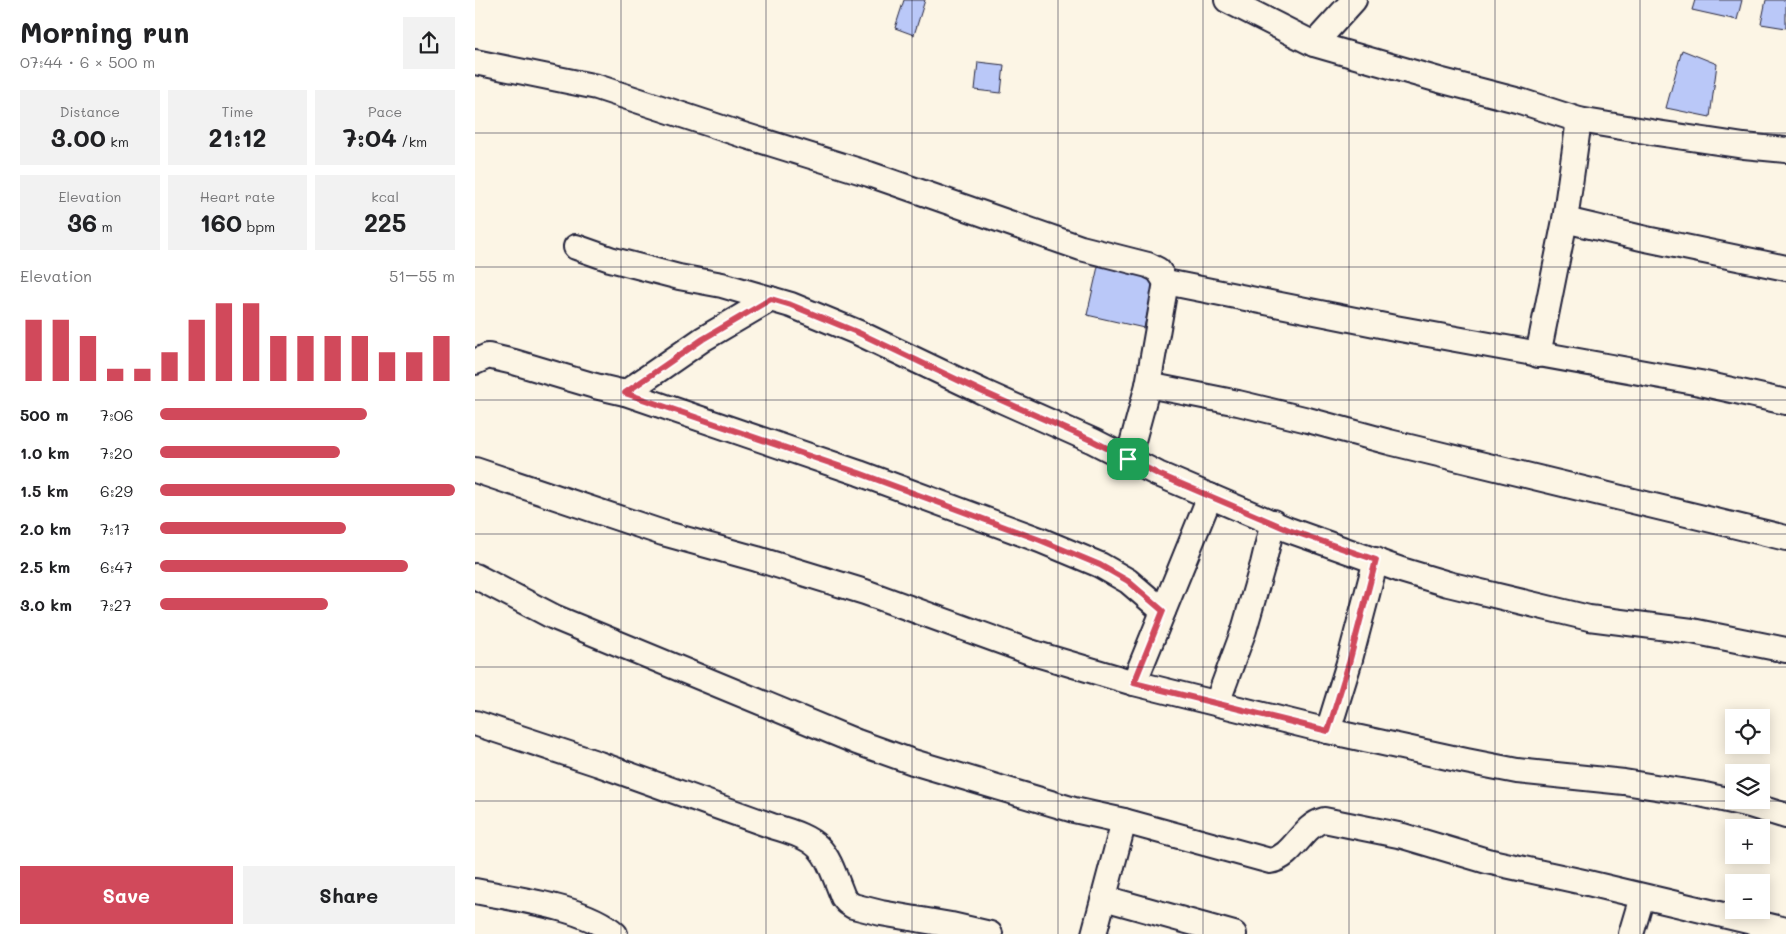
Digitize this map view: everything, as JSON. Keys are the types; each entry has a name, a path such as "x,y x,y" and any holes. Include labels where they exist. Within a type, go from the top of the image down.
{"street":[{"path":"1227,0 1314,44 1439,80 1520,100 1579,120 1657,133 1786,150"},
{"path":"1314,44 1354,0"},
{"path":"475,62 597,86 740,134 869,174 1081,248 1148,265 1158,270 1166,282 1147,385 1128,459"},
{"path":"1538,354 1565,220 1579,120"},
{"path":"1565,220 1786,268"},
{"path":"575,247 610,259 679,277 723,285 791,305 859,333 983,392 1093,441 1158,474 1289,530 1401,570 1448,584 1589,618 1692,631 1786,650"},
{"path":"1166,282 1395,328 1700,383 1786,402"},
{"path":"625,393 703,339 771,299"},
{"path":"475,362 488,356 625,393 850,470 1040,540 1100,565 1128,581 1163,611"},
{"path":"1147,385 1282,414 1389,442 1786,538"},
{"path":"475,470 663,533 865,592 1029,652 1134,683 1328,731 1517,771 1559,777 1624,782 1700,794 1750,805 1786,816"},
{"path":"1134,683 1210,496"},
{"path":"1217,703 1244,630 1273,522"},
{"path":"1328,731 1349,663 1376,560"},
{"path":"475,576 554,617 857,742 913,762 1074,810 1124,821 1270,861 1279,860 1296,845 1311,825 1324,820 1403,836 1487,861 1786,930"},
{"path":"475,723 800,834 817,844 828,858 843,897 853,906 990,934"},
{"path":"1094,934 1124,821"},
{"path":"475,891 575,912 598,922 615,934"},
{"path":"1631,934 1642,896"},
{"path":"1104,898 1230,934"}],"building":[{"path":"904,0 925,0 914,35 895,28"},
{"path":"1695,0 1742,0 1737,20 1692,10"},
{"path":"1766,0 1786,0 1786,28 1761,24"},
{"path":"1682,50 1717,64 1710,117 1666,108"},
{"path":"978,62 1004,65 1001,93 975,90"},
{"path":"1099,262 1156,275 1144,328 1087,315"}],"route":[{"path":"771,299 791,305 859,333 1128,459 1158,474 1289,530 1376,560 1349,663 1328,731 1134,683 1163,611 1128,581 1100,565 1040,540 859,473 625,393 703,339 771,299"}]}
